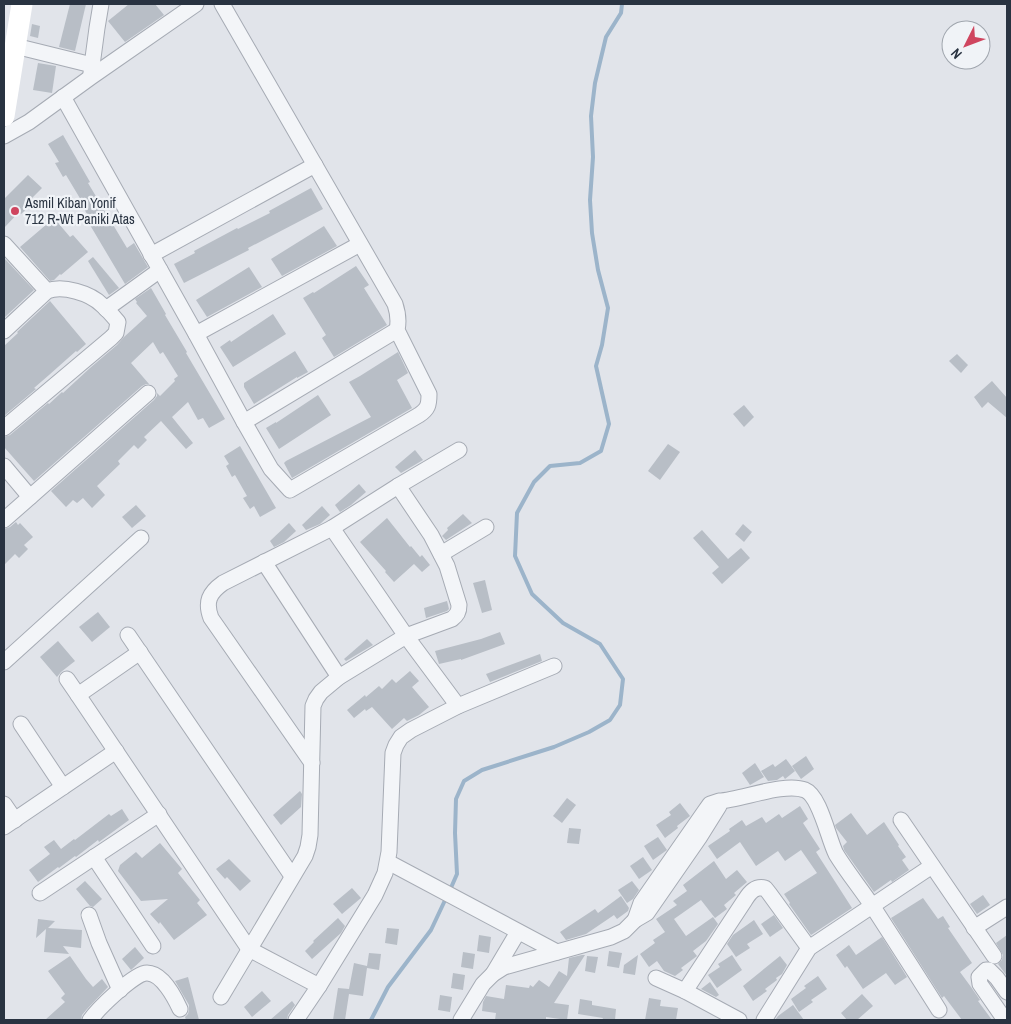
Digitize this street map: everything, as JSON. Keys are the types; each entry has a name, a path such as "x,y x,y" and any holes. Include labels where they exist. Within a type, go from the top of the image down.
{"street":[{"path":"4,116 22,4"},
{"path":"92,71 101,4"},
{"path":"4,136 29,122 63,97 92,71 196,4"},
{"path":"222,4 395,304 399,324 397,330 244,422"},
{"path":"15,46 92,71"},
{"path":"63,97 271,469 290,490 419,416 426,410 429,403 429,394 397,330"},
{"path":"151,255 315,165"},
{"path":"4,244 47,291"},
{"path":"196,334 360,244"},
{"path":"106,309 160,270"},
{"path":"4,331 47,291 52,289 65,288 83,294 101,303 118,322 116,333 111,338 4,428"},
{"path":"4,520 148,393"},
{"path":"312,763 211,618 208,610 209,599 214,589 223,582 332,528 398,486 460,450"},
{"path":"4,466 30,497"},
{"path":"221,997 304,856 309,841 314,706 320,692 338,677 406,636 452,619 459,611 459,605 447,566 431,535 398,486"},
{"path":"441,554 486,527"},
{"path":"332,528 406,636 458,706"},
{"path":"4,662 141,538"},
{"path":"264,562 338,677"},
{"path":"128,635 292,876"},
{"path":"78,695 140,652"},
{"path":"296,1020 375,895 385,873 389,852 393,753 396,745 411,730 458,706 554,666"},
{"path":"67,679 249,949 319,986"},
{"path":"21,724 64,787"},
{"path":"4,804 9,823 116,751"},
{"path":"493,974 504,968 611,937 624,931 635,920 641,903 705,811 714,802 799,788 811,794 816,801 836,852 939,1010"},
{"path":"40,893 159,814"},
{"path":"901,820 994,956"},
{"path":"94,857 153,946"},
{"path":"388,862 557,952"},
{"path":"764,1020 809,948 932,866"},
{"path":"685,991 750,892 756,888 765,888 809,948"},
{"path":"974,928 1007,906"},
{"path":"89,915 120,990"},
{"path":"461,1020 483,984 493,974 518,932"},
{"path":"1005,1020 980,984 980,977 986,970 989,970 998,978 1007,992"},
{"path":"90,1020 95,1012 120,990 140,975 147,973 155,976 168,987 180,1009"},
{"path":"656,978 739,1020"}],"building":[{"path":"70,4 86,4 75,51 59,47"},
{"path":"129,4 155,4 164,15 125,42 108,21"},
{"path":"32,24 40,26 38,38 30,36"},
{"path":"38,63 56,66 52,93 33,90"},
{"path":"63,135 90,182 88,183 127,248 134,243 148,267 125,284 90,225 93,223 82,206 84,205 66,175 63,177 55,163 59,162 48,144"},
{"path":"28,175 42,188 28,202 31,205 21,214 19,212 4,228 4,199"},
{"path":"311,188 323,209 184,283 174,264 237,228 270,213 269,211"},
{"path":"54,218 70,237 73,235 88,252 61,275 50,281 20,247"},
{"path":"324,226 337,246 282,276 271,259"},
{"path":"93,257 119,288 109,295 88,261"},
{"path":"5,259 34,290 5,317 4,261"},
{"path":"356,266 369,285 364,288 387,325 334,357 322,338 326,335 303,298"},
{"path":"249,267 262,287 207,317 196,300"},
{"path":"151,288 225,419 209,428 203,418 198,420 188,402 172,417 193,443 186,449 161,421 144,437 147,440 138,449 134,445 118,461 120,464 97,486 105,495 92,508 83,498 77,503 73,500 66,507 51,491 154,400 157,393 160,396 175,381 174,379 178,376 163,352 160,354 153,342 131,363 149,384 142,386 34,481 4,447 4,437 10,435 63,393 147,316 135,299"},
{"path":"50,301 86,344 4,416 4,346"},
{"path":"273,314 286,334 233,367 220,347 230,340 231,342"},
{"path":"295,351 308,372 254,404 244,387 244,383"},
{"path":"398,352 408,373 397,380 412,408 292,478 284,463 286,461 371,417 349,382"},
{"path":"957,354 968,365 961,373 949,361"},
{"path":"992,381 1007,398 1007,418 988,402 982,408 974,397"},
{"path":"318,395 331,415 279,449 266,428"},
{"path":"744,405 754,417 744,427 733,414"},
{"path":"668,444 680,452 660,480 648,471"},
{"path":"240,446 276,508 260,517 254,506 250,509 243,498 247,496 235,475 232,477 226,466 229,464 224,456"},
{"path":"415,450 423,460 401,473 395,467"},
{"path":"359,484 366,492 340,512 335,505"},
{"path":"136,505 146,516 132,528 122,517"},
{"path":"322,506 330,515 320,524 306,530 302,525"},
{"path":"463,514 472,523 446,540 442,536 448,530 447,528"},
{"path":"387,518 410,547 420,557 422,555 430,565 422,572 414,564 394,582 360,542"},
{"path":"16,522 18,525 20,523 33,537 24,545 28,549 19,558 15,554 4,565 4,529"},
{"path":"289,523 296,531 284,542 274,547 270,541"},
{"path":"743,524 752,532 744,542 735,534"},
{"path":"702,530 728,559 741,548 750,558 722,584 712,573 719,567 693,538"},
{"path":"485,580 492,610 482,613 473,583"},
{"path":"447,601 449,609 447,611 426,618 424,608"},
{"path":"98,612 110,627 92,642 79,627"},
{"path":"500,632 505,644 461,660 439,664 435,651"},
{"path":"367,639 373,645 346,661 344,659"},
{"path":"58,641 75,661 57,677 40,657"},
{"path":"540,654 542,661 490,682 486,674"},
{"path":"410,671 419,681 412,687 429,707 419,715 407,721 404,718 392,729 372,707 366,711 365,709 354,718 347,710 379,686 382,689 392,679 396,683"},
{"path":"806,756 814,769 801,779 792,766"},
{"path":"786,759 795,771 785,779 783,776 777,780 768,781 761,771 773,764 775,767"},
{"path":"755,763 764,777 750,785 742,773"},
{"path":"300,791 302,794 301,807 281,825 273,815"},
{"path":"567,798 576,805 562,823 553,816"},
{"path":"680,803 690,816 665,838 656,825 671,815 669,812"},
{"path":"800,806 808,819 803,823 820,849 816,852 852,908 811,935 784,894 817,873 801,850 785,861 778,851 756,866 740,842 717,859 708,846 742,820 746,826 762,817 766,823 779,814 782,818"},
{"path":"122,809 129,820 38,882 29,870 50,854 44,847 54,840 61,849 109,814 111,816"},
{"path":"851,813 867,835 884,822 906,857 902,860 909,870 874,892 844,850 843,846 847,842 835,825"},
{"path":"569,828 581,829 579,844 567,843"},
{"path":"658,837 667,850 653,860 644,846"},
{"path":"160,843 182,869 178,873 200,900 197,903 207,915 174,940 160,922 159,924 150,914 168,899 141,901 118,871 120,865 136,852 142,858"},
{"path":"643,857 652,870 639,879 630,866"},
{"path":"229,859 251,881 240,891 227,877 225,879 216,869"},
{"path":"714,861 726,879 737,870 747,882 724,905 727,909 715,918 701,900 674,919 686,936 713,917 718,924 706,941 693,951 697,956 681,968 683,970 675,976 664,971 657,961 649,967 640,954 655,943 653,940 665,932 656,919 677,905 673,901 687,891 683,885"},
{"path":"85,881 102,899 93,907 76,889"},
{"path":"632,881 639,890 633,899 627,903 618,890"},
{"path":"352,888 361,898 342,914 333,904"},
{"path":"983,895 990,905 977,914 970,904"},
{"path":"621,896 629,908 628,911 617,919 614,915 586,934 566,940 560,932 595,909 598,913"},
{"path":"923,898 938,919 943,916 950,927 948,928 972,963 960,972 992,1020 962,1020 944,996 942,998 891,918"},
{"path":"774,915 783,928 770,937 761,924"},
{"path":"338,918 345,926 341,933 312,959 305,951"},
{"path":"38,919 55,921 48,928 82,930 81,948 63,946 69,954 44,952 46,929 36,938"},
{"path":"754,920 763,934 747,944 750,948 736,957 727,944 733,935"},
{"path":"387,928 399,929 397,945 385,943"},
{"path":"479,935 491,937 489,953 477,951"},
{"path":"1007,935 1007,976 998,964 1002,960 1003,955 996,943"},
{"path":"882,937 907,977 895,985 886,973 863,989 847,966 845,968 836,955 849,945 856,955"},
{"path":"135,947 144,958 131,970 122,959"},
{"path":"609,951 622,953 619,968 607,966"},
{"path":"463,952 475,954 473,969 461,967"},
{"path":"369,953 381,954 379,970 367,968 363,996 349,994 345,1020 333,1020 338,988 349,989 354,963 367,966"},
{"path":"585,955 554,1003 569,1005 567,1020 546,1017 546,1020 495,1020 496,1013 482,1011 486,996 504,999 506,985 529,988 530,985 533,987 539,980 549,987 559,971 567,976 569,958"},
{"path":"638,955 635,975 623,973 624,965"},
{"path":"732,955 742,970 717,988 708,975 720,967 718,964"},
{"path":"70,956 93,987 102,979 108,987 82,1015 81,1020 45,1020 65,1002 61,998 65,994 48,971"},
{"path":"587,956 598,957 595,973 585,971"},
{"path":"780,956 787,965 782,974 765,989 767,991 753,1001 743,986"},
{"path":"453,973 465,975 463,990 451,988"},
{"path":"818,976 827,989 811,1000 813,1002 799,1012 791,999"},
{"path":"188,977 199,1020 186,1020 185,1017 188,1014 189,1005 175,981"},
{"path":"710,982 719,995 716,997 701,989"},
{"path":"262,991 271,1001 252,1017 244,1007"},
{"path":"862,994 873,1006 857,1020 847,1020 841,1013"},
{"path":"440,995 452,997 450,1012 438,1010"},
{"path":"649,998 661,1000 660,1006 678,1008 676,1020 645,1020"},
{"path":"580,999 592,1001 592,1005 616,1009 615,1020 602,1020 603,1018 578,1014"},
{"path":"292,1001 295,1005 287,1020 270,1020"},
{"path":"793,1005 804,1020 775,1020 778,1016"}],"waterway":[{"path":"450,890 457,874 456,799 464,781 482,770 554,747 589,732 610,720 620,705 623,679 600,644 563,623 532,594 515,556 517,513 534,482 550,466 580,463 601,451 609,424 596,366 602,345 608,308 598,270 592,233 590,200 593,157 591,116 595,83 606,37 621,13 622,4"},
{"path":"371,1020 388,987 431,930 447,896"}],"place":[{"name":"Asmil Kiban Yonif 712 R-Wt Paniki Atas","path":"15,211"}]}
